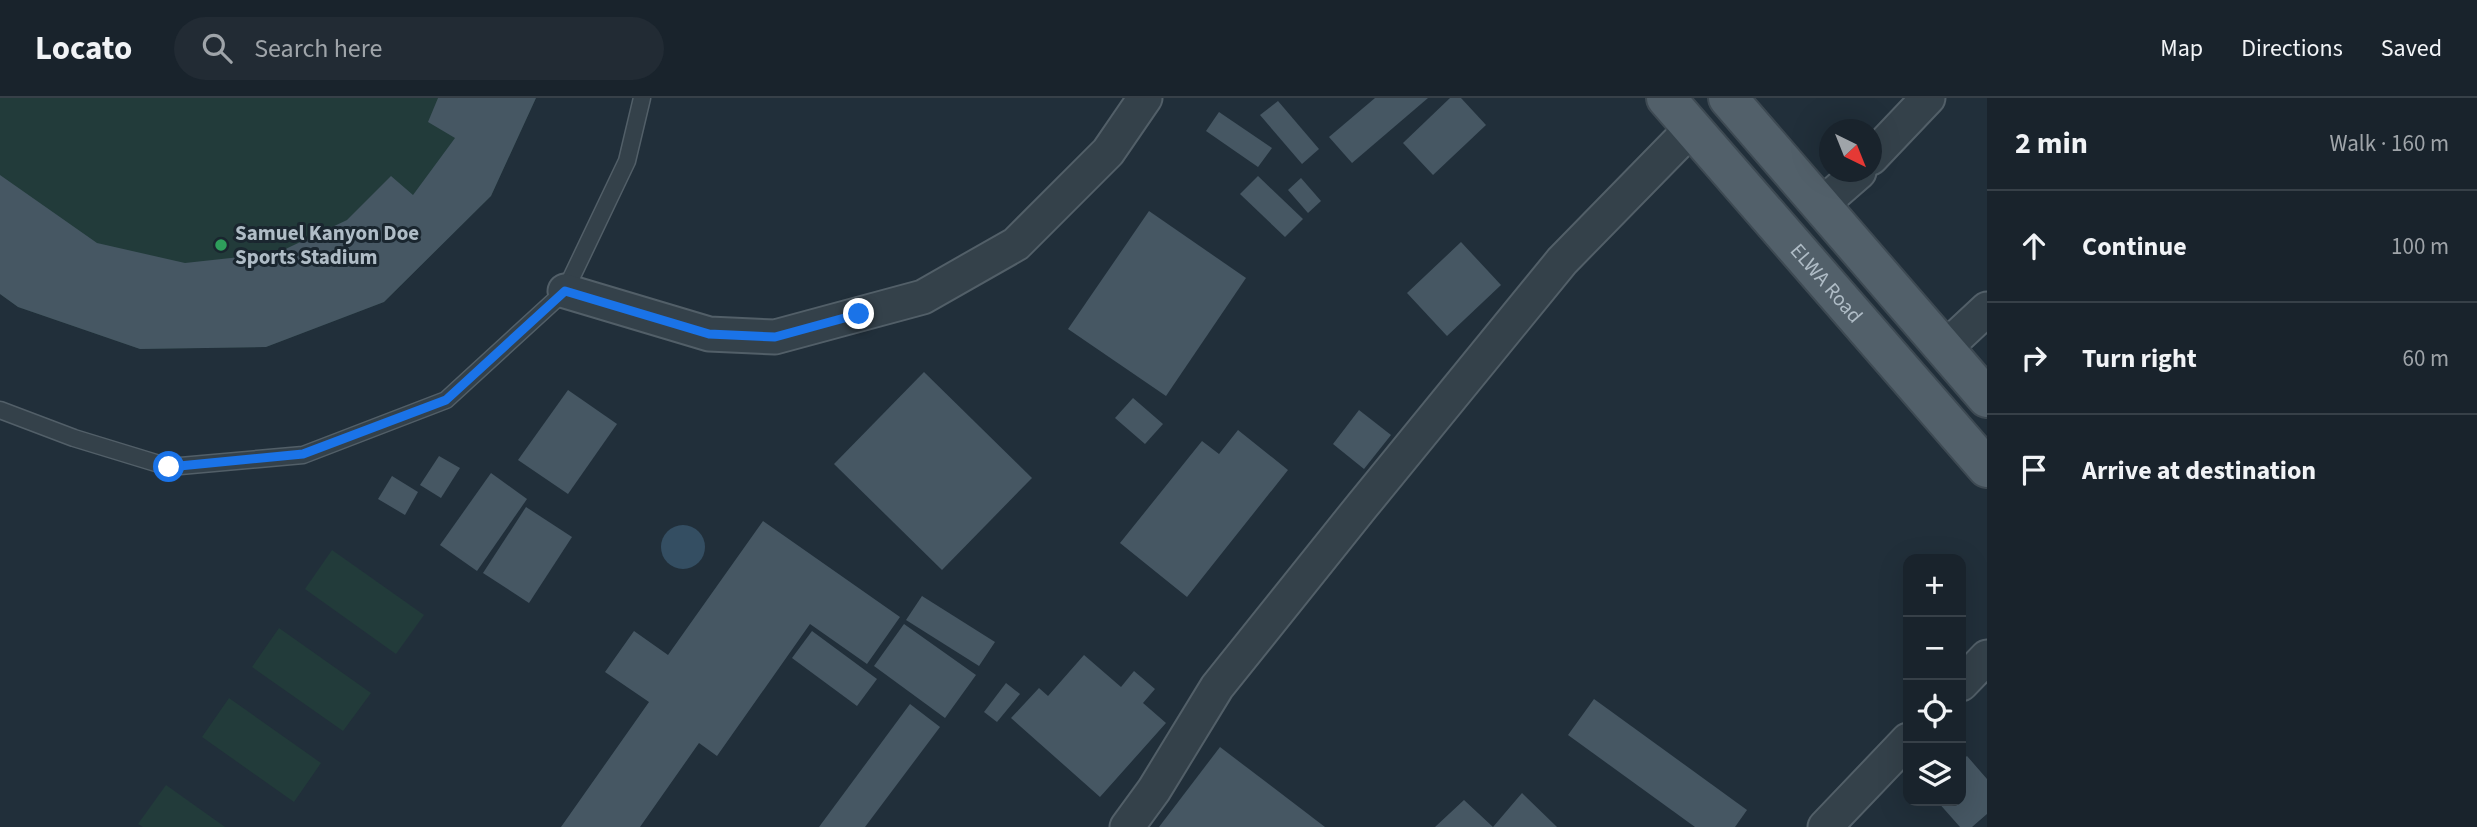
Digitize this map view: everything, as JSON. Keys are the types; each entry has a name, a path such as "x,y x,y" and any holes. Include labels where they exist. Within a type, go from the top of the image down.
{"main road":[{"name":"ELWA Road","path":"1666,98 1987,468"},
{"path":"1728,98 1987,398"}],"street":[{"path":"565,291 709,334 775,337 923,297 1016,244 1108,152 1145,98"},
{"path":"1882,147 1928,98"},
{"path":"1127,827 1154,790 1217,687 1371,495 1562,261 1692,128"},
{"path":"1820,206 1848,182"},
{"path":"1944,349 1987,309"},
{"path":"1965,680 1987,656"},
{"path":"1825,827 1905,743"}],"lane":[{"path":"0,410 74,438 169,467 303,454 446,400 565,291 627,161 642,98"}],"green space":[{"name":"Samuel Kanyon Doe Sports Stadium","path":"0,98 536,98 491,196 384,302 266,347 140,349 18,307 0,294"},
{"path":"332,550 424,615 396,654 305,589"},
{"path":"279,628 371,693 343,731 252,667"},
{"path":"229,698 321,763 294,802 202,737"},
{"path":"166,785 225,827 143,827 138,824"}],"water":[{"path":"683,525 692,526 699,531 704,538 704,556 699,563 692,568 683,569 674,568 667,563 662,556 661,547 662,538 667,531 674,526"}],"building":[{"path":"438,98 536,98 491,196 384,302 266,347 140,349 18,307 0,294 0,175 97,243 185,263 277,253 347,220 391,176 413,195 455,138 428,122"},
{"path":"1375,98 1428,98 1352,163 1329,137"},
{"path":"1450,98 1461,98 1486,125 1433,175 1403,143"},
{"path":"1278,101 1319,149 1302,164 1260,115"},
{"path":"1219,112 1272,148 1258,167 1206,131"},
{"path":"1258,176 1303,219 1285,237 1240,194"},
{"path":"1301,178 1321,201 1308,213 1288,190"},
{"path":"1149,211 1246,278 1166,396 1068,329"},
{"path":"1461,242 1501,285 1447,336 1407,293"},
{"path":"924,372 1032,478 942,570 834,464"},
{"path":"568,390 617,424 568,494 518,460"},
{"path":"1133,398 1163,424 1145,444 1115,418"},
{"path":"1359,410 1391,435 1364,469 1333,444"},
{"path":"1238,430 1288,470 1187,597 1120,543 1202,441 1219,454"},
{"path":"439,456 460,468 441,498 420,485"},
{"path":"491,473 527,499 477,571 440,545"},
{"path":"392,476 418,492 405,515 378,499"},
{"path":"526,507 572,537 529,603 483,573"},
{"path":"763,521 900,617 867,664 810,624 717,756 699,743 640,827 561,827 649,702 605,672 634,631 668,655"},
{"path":"922,596 995,642 979,666 906,620"},
{"path":"904,624 976,675 945,718 874,666"},
{"path":"812,631 877,679 857,706 792,658"},
{"path":"1084,655 1121,687 1134,671 1155,689 1143,703 1166,723 1100,797 1011,718 1039,688 1048,696"},
{"path":"1006,683 1020,694 997,722 984,712"},
{"path":"1594,699 1747,810 1735,827 1695,827 1568,735"},
{"path":"910,704 940,727 865,827 819,827"},
{"path":"1220,747 1325,827 1159,827"},
{"path":"1966,757 1987,779 1987,814 1972,827 1960,827 1941,806 1966,806"},
{"path":"1522,793 1557,827 1493,827"},
{"path":"1464,800 1493,827 1435,827"}],"place":[{"name":"Samuel Kanyon Doe Sports Stadium","path":"221,245"}],"route":[{"path":"169,467 303,454 446,400 565,291 709,334 775,337 859,314"}]}
